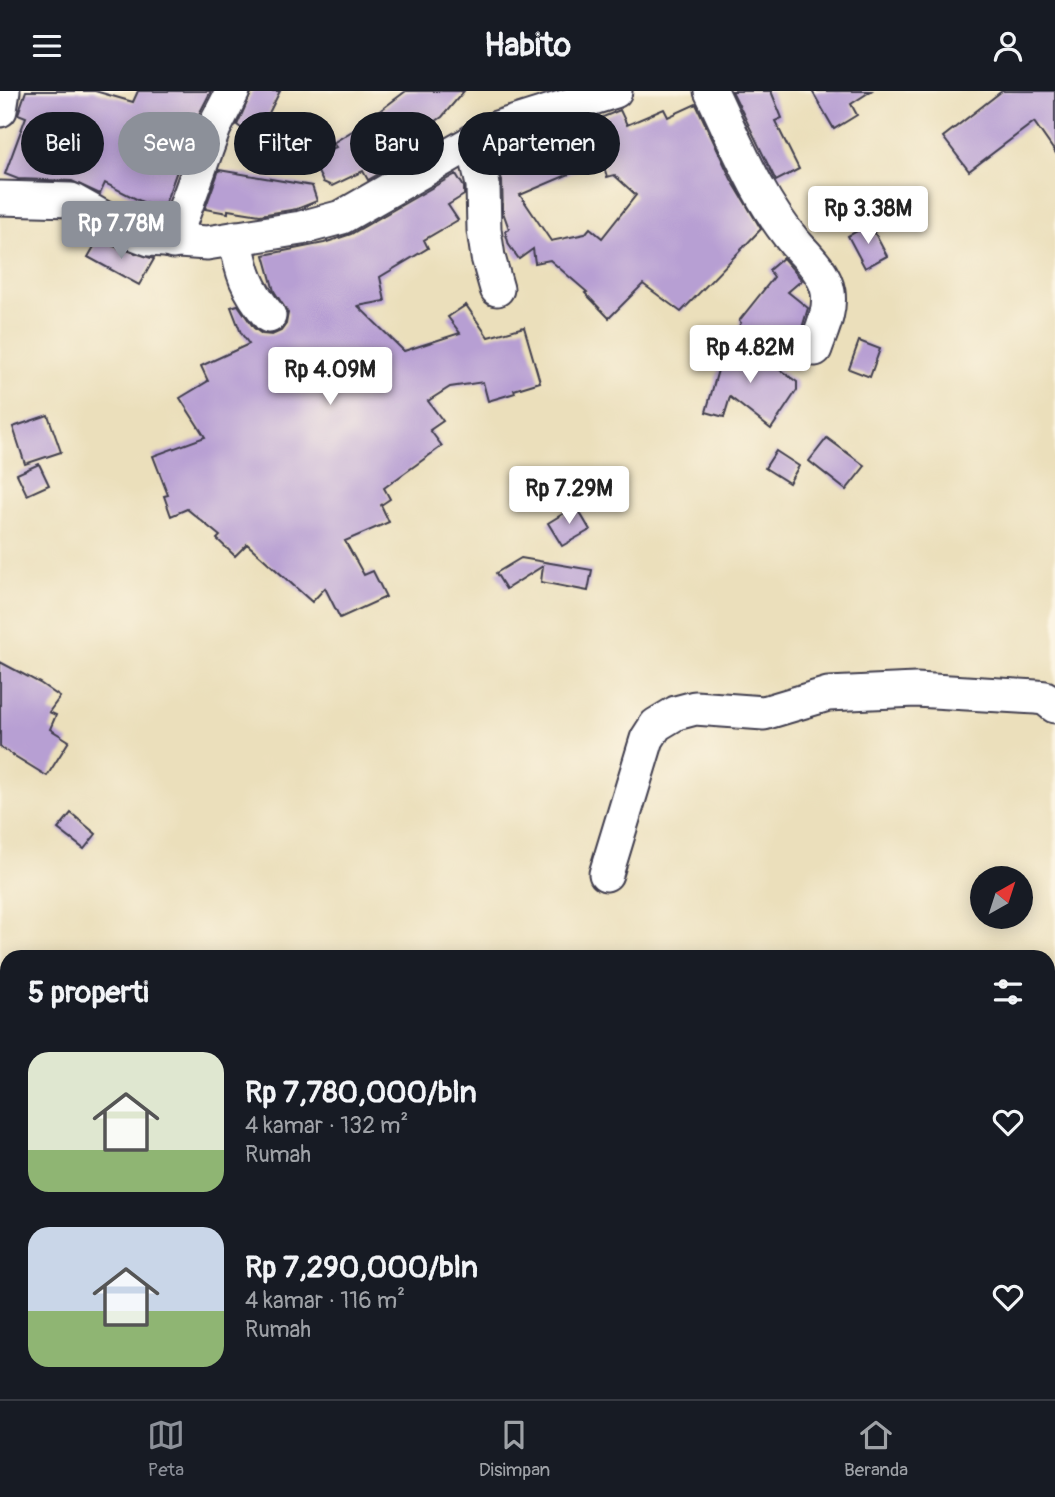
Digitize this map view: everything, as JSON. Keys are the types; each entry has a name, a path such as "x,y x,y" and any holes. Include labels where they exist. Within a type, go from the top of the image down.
{"street":[{"path":"0,110 2,91"},
{"path":"173,241 214,128 233,91"},
{"path":"548,112 615,91"},
{"path":"711,91 759,192 783,229 818,271 828,289 828,310 815,349"},
{"path":"0,198 71,199 121,228 150,239 207,243 301,228 342,217 458,150"},
{"path":"481,175 484,230 497,289"},
{"path":"236,237 245,281 269,316"},
{"path":"606,874 647,739 656,725 676,713 695,708 764,713 828,694 916,690 1045,698 1055,706"}],"building":[{"path":"26,91 95,91 133,102 138,91 211,91 200,112 118,112 118,175 175,175 162,212 105,183 100,194 72,181 18,179 5,174 21,131 21,175 104,175 104,112 18,114"},
{"path":"252,91 280,91 270,112 243,112"},
{"path":"406,91 464,91 444,115 444,112 378,112"},
{"path":"732,91 771,91 782,118 775,121 799,169 776,181"},
{"path":"812,91 871,91 851,104 857,115 834,129"},
{"path":"1002,91 1055,91 1055,152 1034,122 969,171 943,137"},
{"path":"696,104 731,179 761,229 681,312 643,284 609,318 585,293 587,292 550,260 535,263 533,249 519,259 509,245 505,231 509,229 503,212 501,175 567,175 520,195 551,241 585,234 590,228 602,238 636,195 614,175 620,175 620,112 615,112 620,110 627,125 664,109 668,117"},
{"path":"350,132 350,175 355,175 332,186 323,182 320,175 336,175 336,141"},
{"path":"220,170 234,173 234,175 312,186 317,201 297,209 260,215 205,209"},
{"path":"456,174 464,187 464,195 448,205 458,220 424,240 428,248 380,277 385,301 358,306 404,351 460,333 448,317 466,305 488,337 524,327 540,382 488,401 483,382 450,387 428,401 443,421 430,430 442,446 384,488 390,499 381,505 389,522 345,541 364,575 373,571 386,597 340,618 325,588 312,602 247,544 235,556 217,539 220,536 187,509 171,516 164,496 168,495 153,456 205,437 180,398 208,381 201,366 249,344 241,333 231,307 238,305 254,328 262,334 272,335 281,331 286,324 288,313 274,291 264,255 324,243 351,234"},
{"path":"870,224 887,256 865,268 848,236"},
{"path":"99,238 114,246 154,259 139,285 88,257"},
{"path":"783,258 802,280 788,292 808,308 796,348 739,326 739,321 774,277 769,270"},
{"path":"732,336 797,382 797,390 771,429 730,397 724,417 706,412 720,363 717,361"},
{"path":"859,341 880,349 870,377 849,369"},
{"path":"48,415 61,452 25,464 13,427"},
{"path":"827,438 865,466 846,490 809,461"},
{"path":"776,451 799,466 789,483 765,468"},
{"path":"39,464 49,485 27,495 17,474"},
{"path":"576,506 590,530 562,546 548,523"},
{"path":"521,558 592,570 588,591 541,582 543,566 506,589 496,573"},
{"path":"0,662 60,697 49,712 56,715 50,729 69,741 47,776 0,747"},
{"path":"71,813 96,834 84,849 58,829"}]}
